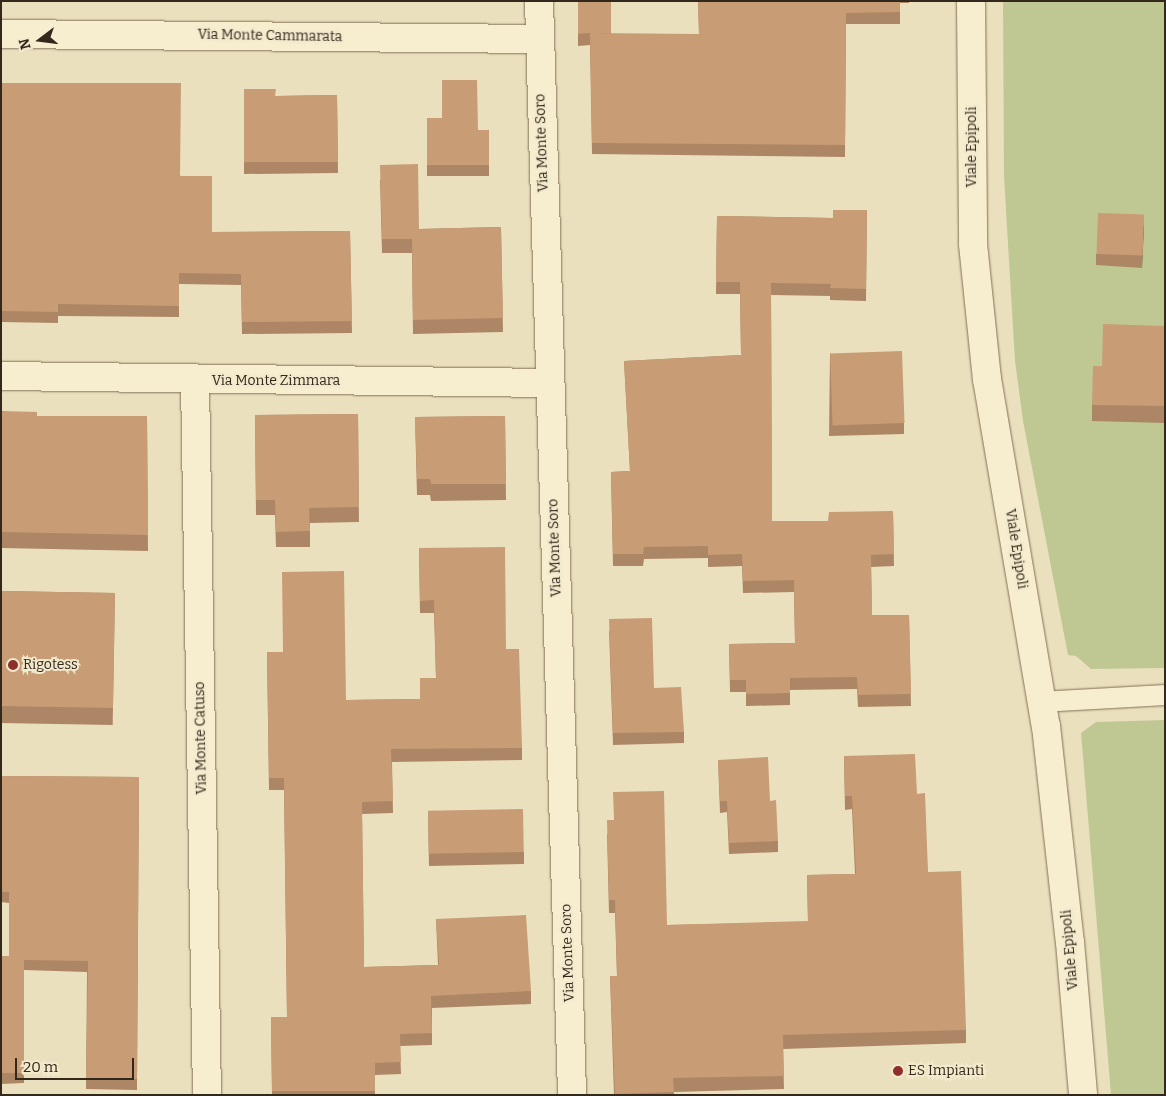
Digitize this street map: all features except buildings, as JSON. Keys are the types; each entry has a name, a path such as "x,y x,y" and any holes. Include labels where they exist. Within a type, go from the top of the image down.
{"street":[{"name":"Via Monte Soro","path":"538,1 572,1095"},
{"name":"Viale Epipoli","path":"972,1 973,244 987,379 1041,702 1070,942 1083,1095"},
{"name":"Via Monte Cammarata","path":"1,34 539,39"},
{"name":"Via Monte Zimmara","path":"1,376 195,381 550,383"},
{"name":"Via Monte Catuso","path":"195,381 207,1095"}],"lane":[{"path":"1041,702 1165,696"}],"green space":[{"path":"1003,1 1165,1 1165,668 1091,669 1076,656 1068,655 1023,421 1015,361 1004,177"},
{"path":"1165,720 1165,1095 1111,1095 1081,733 1096,722"}],"place":[{"name":"Rigotess","path":"13,665"},
{"name":"ES Impianti","path":"898,1071"}]}
